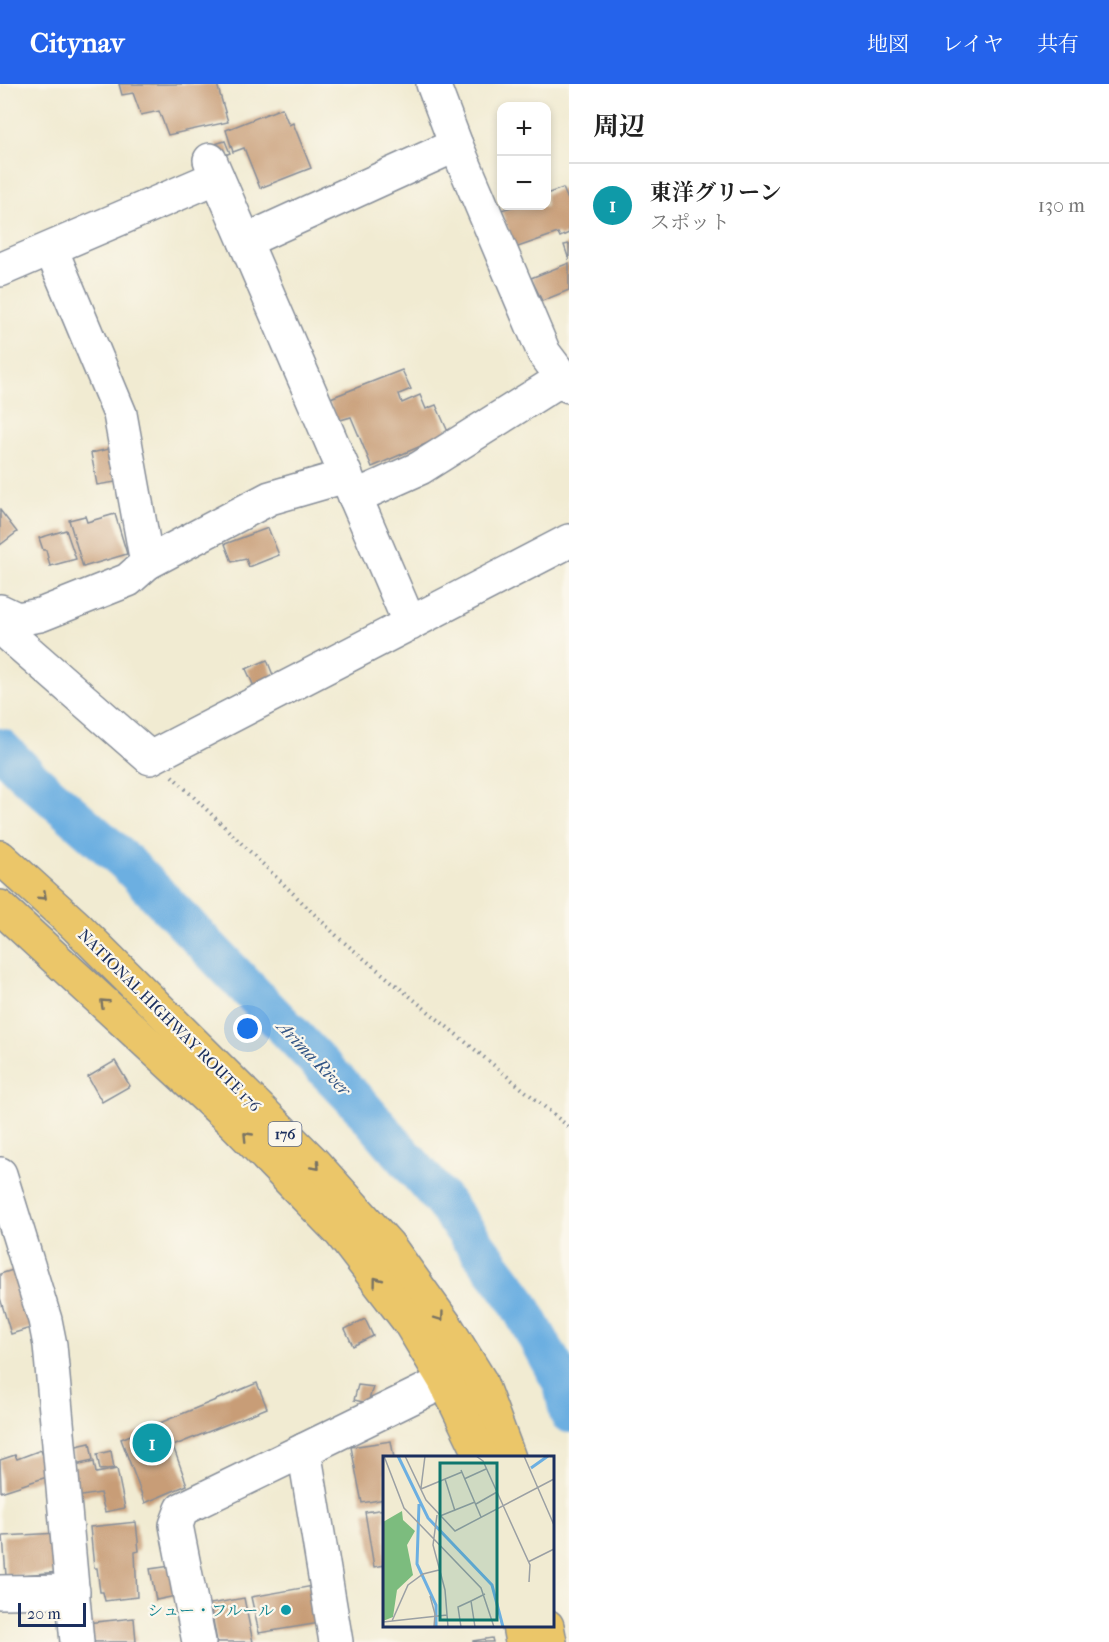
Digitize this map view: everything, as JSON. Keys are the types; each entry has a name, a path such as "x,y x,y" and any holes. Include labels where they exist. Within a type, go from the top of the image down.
{"highway":[{"name":"NATIONAL HIGHWAY ROUTE 176","path":"0,856 75,925 314,1163 388,1245 446,1326 480,1381 508,1456"},
{"name":"NATIONAL HIGHWAY ROUTE 176","path":"0,906 235,1124 342,1233 410,1323 445,1381 480,1456"},
{"path":"519,1627 522,1642"},
{"path":"547,1627 550,1642"}],"street":[{"path":"0,611 17,619 40,615 128,580 147,563 270,498 350,486 420,468 566,382 544,353 456,146 433,84"},
{"path":"245,241 456,146"},
{"path":"0,270 51,249 214,169 410,624"},
{"path":"51,249 120,414 147,563"},
{"path":"0,627 150,758 569,541"},
{"path":"0,1174 45,1320 50,1344 76,1642"},
{"path":"198,1642 176,1525 182,1509 445,1381"},
{"path":"304,1450 336,1642"},
{"path":"0,1592 73,1591"}],"path":[{"path":"150,758 175,778 340,939 569,1127"}],"building":[{"path":"119,84 217,84 228,122 168,135 159,111 141,115 133,93 122,95"},
{"path":"282,108 289,125 293,123 311,168 260,188 244,148 233,152 226,130"},
{"path":"225,141 230,153 220,157 215,144"},
{"path":"563,188 569,202 569,233 560,237 558,233 515,248 501,210 551,210 551,192"},
{"path":"569,244 569,260 564,245"},
{"path":"569,263 569,290 542,301 531,278"},
{"path":"402,370 411,389 399,394 402,403 420,395 426,409 436,405 449,434 372,467 351,417 337,421 328,399"},
{"path":"109,449 116,482 97,485 91,453"},
{"path":"0,510 17,532 0,545"},
{"path":"115,514 127,554 83,567 69,520 85,516 87,522"},
{"path":"268,528 279,555 249,567 246,559 232,562 225,544"},
{"path":"66,530 76,559 50,566 46,550 43,550 39,538"},
{"path":"267,660 277,685 257,693 246,669"},
{"path":"115,1061 130,1086 102,1102 88,1077"},
{"path":"19,1268 37,1326 11,1334 0,1298 0,1274"},
{"path":"365,1319 373,1336 353,1346 345,1329"},
{"path":"257,1383 267,1408 173,1446 187,1485 145,1503 121,1439"},
{"path":"358,1385 373,1387 368,1403 354,1400"},
{"path":"391,1441 394,1456 383,1456 383,1499 362,1503 351,1447"},
{"path":"90,1443 93,1460 75,1464 72,1447"},
{"path":"41,1450 50,1476 1,1492 0,1460 15,1455 17,1459"},
{"path":"111,1451 114,1468 100,1470 97,1454"},
{"path":"94,1462 96,1473 117,1469 125,1508 105,1512 100,1493 76,1497 70,1467"},
{"path":"383,1509 383,1565 374,1567 365,1512"},
{"path":"136,1522 139,1551 135,1552 137,1597 105,1601 103,1592 100,1592 97,1568 94,1568 90,1527"},
{"path":"59,1533 61,1572 6,1576 3,1536"},
{"path":"171,1566 176,1596 156,1600 150,1569"},
{"name":"シュー・フルール","path":"313,1586 320,1623 259,1633 251,1597"},
{"path":"244,1598 253,1642 217,1642 210,1604"},
{"path":"134,1618 136,1642 88,1642 86,1623"},
{"path":"492,1638 493,1642 473,1642 473,1641"}],"waterway":[{"name":"Arima River","path":"0,748 28,776 127,863 359,1104 442,1200 515,1297 563,1384 569,1413"}],"place":[{"name":"東洋グリーン","path":"152,1443"},
{"name":"シュー・フルール","path":"286,1610"}]}
